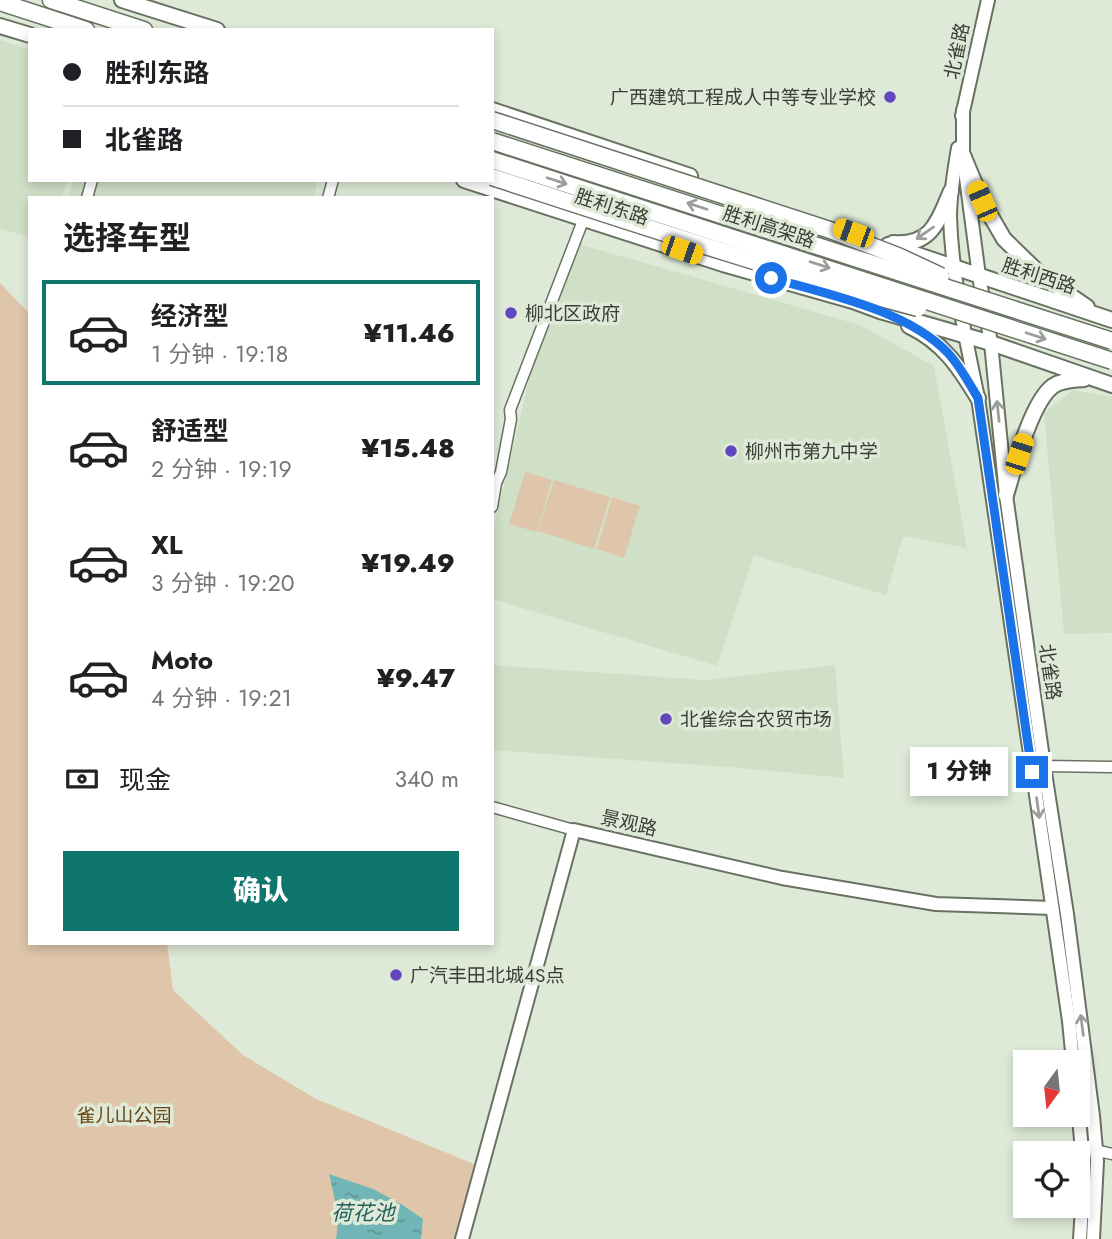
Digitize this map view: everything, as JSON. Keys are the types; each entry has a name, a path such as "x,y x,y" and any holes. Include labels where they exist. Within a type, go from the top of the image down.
{"main road":[{"path":"51,0 138,28"},
{"path":"124,0 211,28"},
{"path":"0,2 80,28"},
{"path":"0,26 28,34"},
{"path":"494,111 955,267"},
{"path":"494,121 833,231 898,256 1010,307"},
{"name":"胜利高架路","path":"494,142 1112,341"},
{"path":"963,155 982,201 1004,239 1043,277 1106,318"},
{"name":"胜利高架路","path":"494,161 1112,361"},
{"path":"494,178 830,285 1005,326"},
{"name":"胜利东路","path":"470,182 723,264 991,343"},
{"path":"878,242 905,244 927,236 935,227 951,191"},
{"name":"胜利西路","path":"955,267 1106,318"},
{"path":"880,311 921,331 948,353 978,398"},
{"path":"991,343 1112,385"},
{"path":"1006,495 1026,433 1051,387 1064,380 1090,378"}],"street":[{"name":"北雀路","path":"988,0 963,110 951,191 950,217 955,267 978,398 1071,1050"},
{"name":"北雀路","path":"963,110 963,155 991,343 1006,495 1068,914 1096,1150 1093,1239"},
{"path":"494,495 511,419 510,410 584,218"},
{"path":"1044,766 1112,767"},
{"path":"494,808 574,830"},
{"name":"景观路","path":"463,1239 574,830 782,878 936,904 1052,908"},
{"path":"1090,1149 1112,1154"},
{"path":"1080,1239 1081,1218"}],"shaded area":[{"path":"0,40 28,49 28,182 66,182 63,196 28,196 28,236 0,229"},
{"path":"72,182 318,182 314,196 69,196"},
{"name":"柳州市第九中学","path":"579,244 860,325 934,366 967,548 903,536 886,595 754,555 717,666 494,600 494,528 536,350"},
{"path":"1073,390 1112,397 1112,633 1064,634 1044,413"},
{"name":"北雀综合农贸市场","path":"494,665 705,680 835,665 844,778 494,750"}],"green space":[{"name":"雀儿山公园","path":"0,283 28,312 28,945 167,945 173,990 243,1055 316,1099 481,1167 462,1239 0,1239"},
{"path":"525,472 552,480 537,532 509,524"},
{"path":"554,480 610,497 594,549 538,531"},
{"path":"612,497 640,506 624,558 597,549"}],"water":[{"name":"荷花池","path":"329,1174 373,1189 423,1219 421,1239 336,1239 337,1214"}],"place":[{"name":"广西建筑工程成人中等专业学校","path":"890,97"},
{"name":"柳北区政府","path":"511,313"},
{"name":"柳州市第九中学","path":"731,451"},
{"name":"北雀综合农贸市场","path":"666,719"},
{"name":"广汽丰田北城4S点","path":"396,975"}],"route":[{"path":"771,278 853,301 921,331 948,353 978,398 1032,772"}]}
